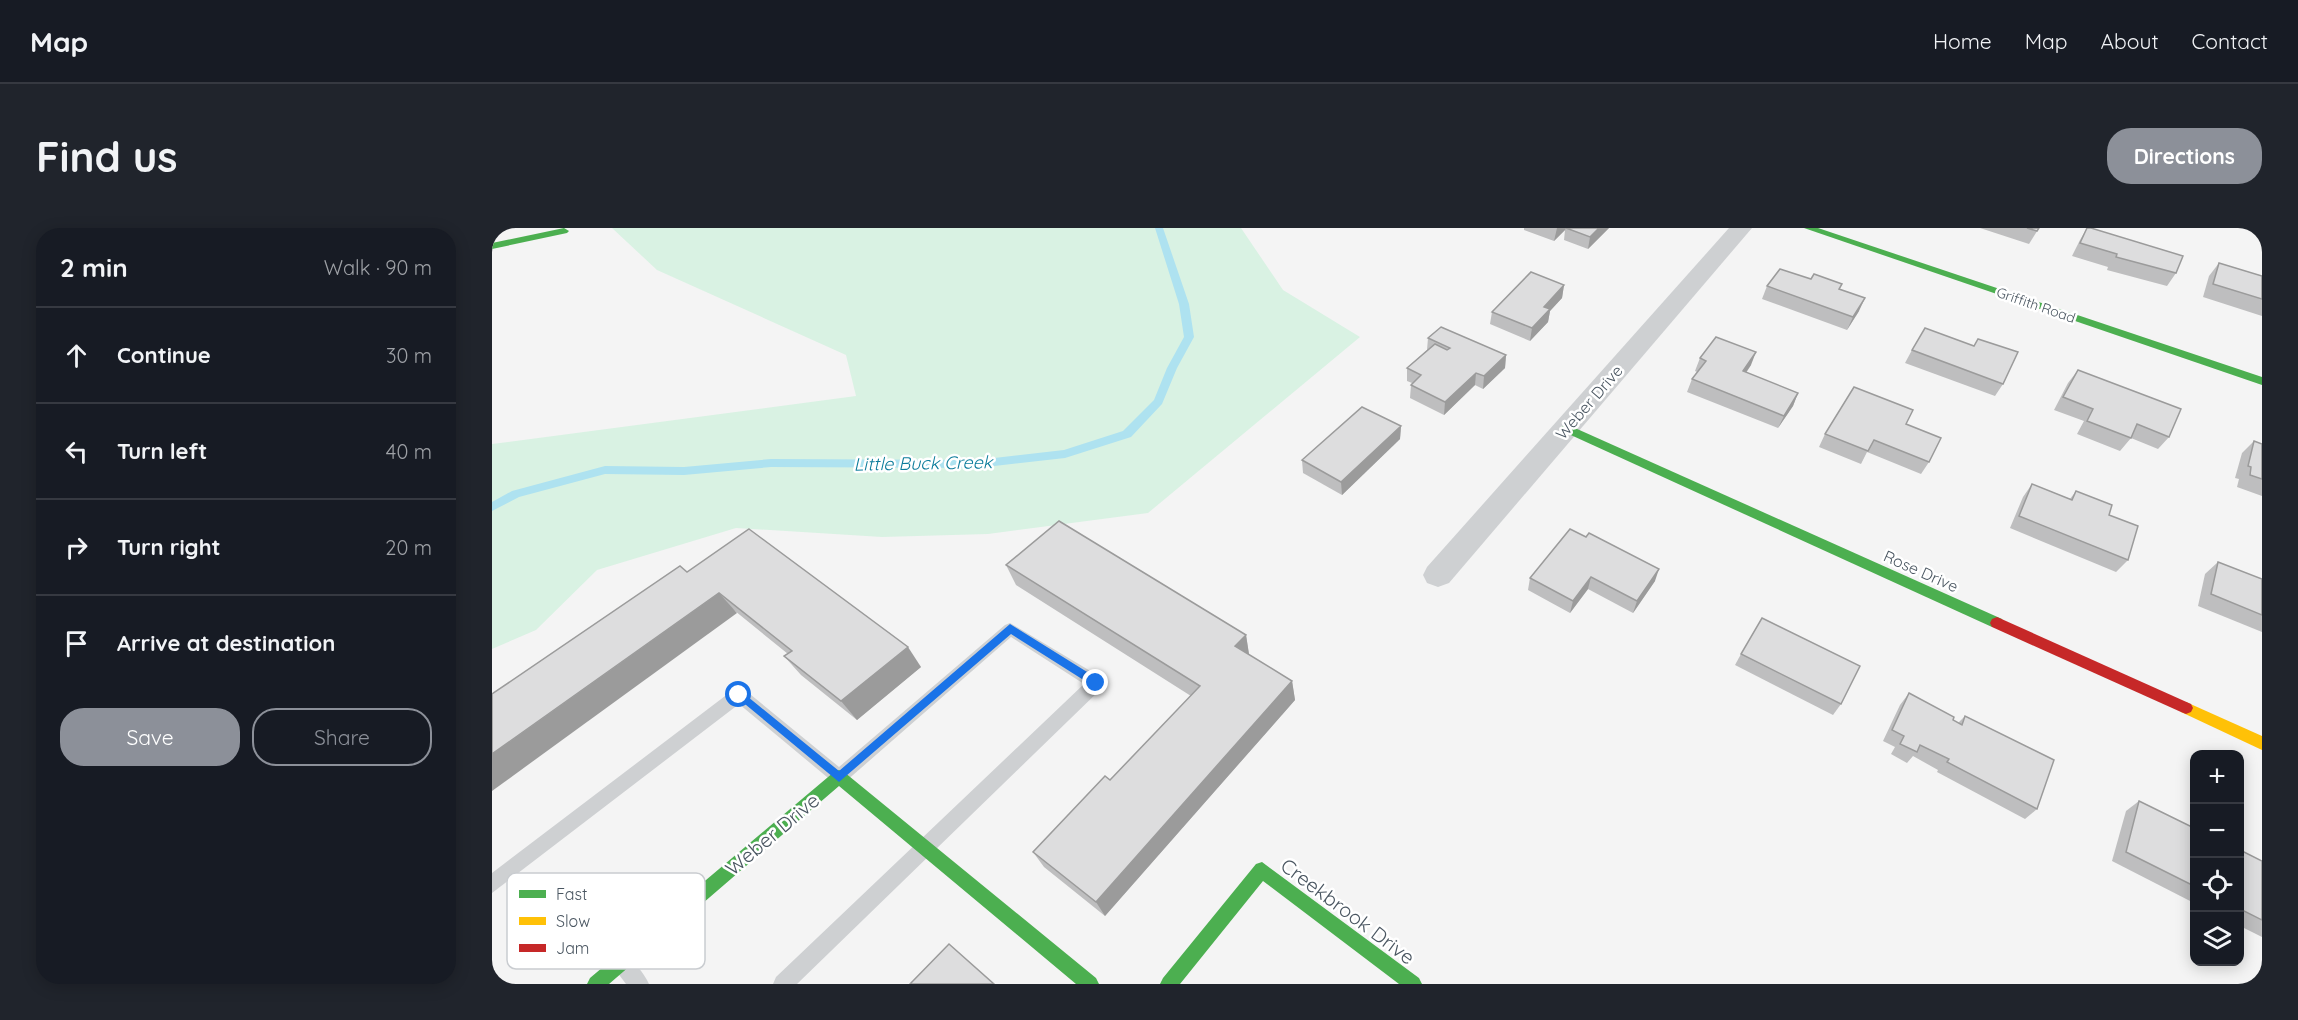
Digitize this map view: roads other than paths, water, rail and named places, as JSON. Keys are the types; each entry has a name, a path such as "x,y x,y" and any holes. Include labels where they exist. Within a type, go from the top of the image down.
{"street":[{"name":"Weber Drive","path":"1438,575 1741,228"},
{"name":"Griffith Road","path":"1809,228 2262,381"},
{"path":"492,246 564,231"},
{"name":"Rose Drive","path":"1566,428 2262,743"},
{"name":"Weber Drive","path":"705,891 839,777"},
{"path":"839,777 1090,984"},
{"name":"Creekbrook Drive","path":"1169,984 1262,870 1413,984"},
{"name":"Weber Drive","path":"596,984 613,969"}],"lane":[{"path":"492,884 739,695 839,777 1010,628 1096,683 783,984"},
{"path":"1379,984 1391,968"},
{"path":"625,969 639,984"}],"waterway":[{"name":"Little Buck Creek","path":"492,507 516,494 605,470 684,471 771,463 977,464 1065,454 1127,434 1158,402 1172,368 1189,337 1184,304 1159,228"}]}
